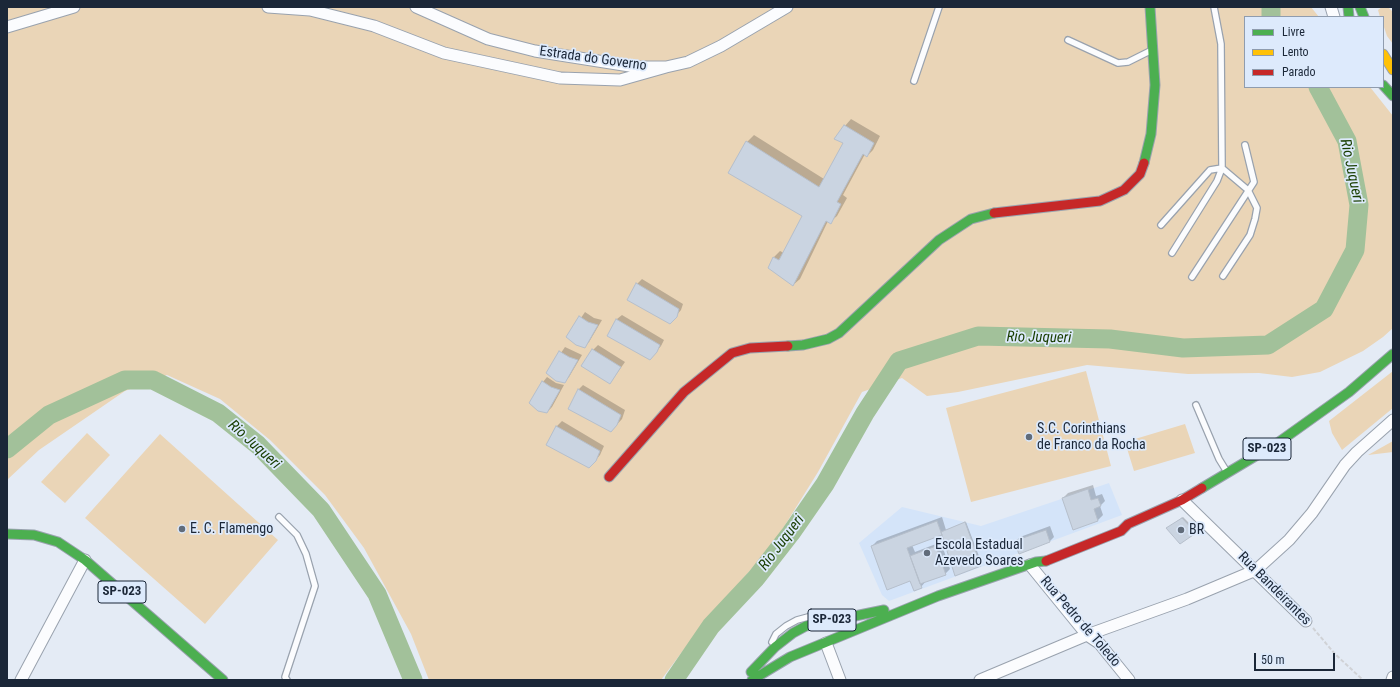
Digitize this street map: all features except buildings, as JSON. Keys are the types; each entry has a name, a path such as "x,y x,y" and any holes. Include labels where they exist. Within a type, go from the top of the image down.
{"main road":[{"path":"609,477 642,437 684,392 732,353 750,348 803,345 828,339 860,315 939,240 971,219 992,213 1100,201 1124,190 1140,174 1151,134 1155,85 1150,7"},
{"path":"1384,56 1393,70"},
{"path":"1384,86 1393,96"},
{"name":"SP-023","path":"752,680 784,660 938,596 1033,563 1044,554 1119,524 1128,524 1182,500 1279,442 1349,392 1393,354"},
{"name":"SP-023","path":"7,534 34,535 58,542 85,560 223,680"},
{"name":"SP-023","path":"743,680 776,647 793,633 806,626 819,622 872,613 938,596"},
{"path":"826,643 836,633 872,613"}],"street":[{"path":"7,27 74,7"},
{"path":"268,7 310,10 374,26 444,53 560,78 620,80 666,67"},
{"name":"Estrada do Governo","path":"416,7 488,39 535,51 636,67 666,67 688,62 721,46 787,7"},
{"path":"980,680 1088,635 1187,599 1256,570 1270,559 1289,540 1312,513 1345,465 1357,452 1393,420"},
{"name":"Rua Bandeirantes","path":"1182,500 1256,570 1306,621"},
{"path":"21,680 85,560"},
{"name":"Rua Pedro de Toledo","path":"1033,563 1088,635 1099,643 1129,680"},
{"path":"826,643 840,680"}],"lane":[{"path":"914,81 938,7"},
{"path":"1172,253 1217,181 1222,168 1221,44 1214,7"},
{"path":"1068,40 1118,63 1128,62 1152,50"},
{"path":"1192,277 1254,182 1245,145"},
{"path":"1161,225 1210,170 1222,168 1248,190 1257,208 1250,235 1222,276"},
{"path":"1196,405 1220,459 1228,473"},
{"path":"279,517 297,536 306,554 315,586 285,676 287,680"}],"path":[{"name":"Rua Bandeirantes","path":"1306,621 1335,654 1363,680"}],"shaded area":[{"path":"7,7 1311,7 1318,16 1244,16 1244,88 1371,88 1393,116 1393,328 1383,337 1363,351 1320,372 1292,377 1259,373 1188,374 1087,365 958,392 927,396 902,378 862,392 818,472 772,546 706,620 661,680 429,680 411,634 364,548 325,495 270,440 220,399 167,375 125,391 39,450 7,480"},
{"path":"1382,7 1388,7 1393,12 1393,44 1387,36 1384,27 1384,16 1380,16 1378,10"},
{"name":"S.C. Corinthians de Franco da Rocha","path":"1086,371 1111,466 971,502 946,408"},
{"path":"1393,371 1393,408 1342,450 1332,433 1329,421"},
{"path":"1185,424 1195,453 1134,471 1125,442"},
{"path":"87,433 110,455 65,503 41,482"},
{"name":"E. C. Flamengo","path":"160,434 278,540 205,624 85,518"},
{"path":"1393,441 1393,452 1368,455"},
{"name":"Escola Estadual Azevedo Soares","path":"1109,483 1122,515 889,601 882,595 859,543 902,507 981,526"}],"waterway":[{"name":"Rio Juqueri","path":"1271,7 1271,16"},
{"name":"Rio Juqueri","path":"674,680 711,626 756,578 791,533 825,484 865,413 899,361 978,336 1110,339 1183,348 1268,345 1324,309 1355,250 1359,205 1347,141 1319,88"},
{"name":"Rio Juqueri","path":"7,449 49,415 125,380 153,380 218,413 258,445 321,510 377,594 413,680"}],"traffic: fast":[{"path":"1144,163 1151,134 1155,85 1150,7"},
{"path":"1348,7 1349,16"},
{"path":"1360,7 1364,16"},
{"path":"1384,86 1393,96"},
{"path":"788,346 803,345 828,339 839,333 939,240 971,219 994,213"},
{"path":"1202,488 1279,442 1349,392 1393,354"},
{"path":"7,534 34,535 58,542 85,560 223,680"},
{"path":"752,680 790,657 938,596 1036,562 1046,561"},
{"path":"751,672 775,647 793,633 806,626 884,610"}],"traffic: slow":[{"path":"1384,56 1393,70"}],"traffic: jam":[{"path":"994,213 1100,201 1124,190 1140,174 1144,163"},
{"path":"609,477 684,392 732,353 750,348 788,346"},
{"path":"1046,561 1121,531 1128,524 1182,500 1202,488"}],"place":[{"name":"S.C. Corinthians de Franco da Rocha","path":"1029,437"},
{"name":"E. C. Flamengo","path":"182,529"},
{"name":"BR","path":"1181,530"},
{"name":"Escola Estadual Azevedo Soares","path":"927,553"}]}
